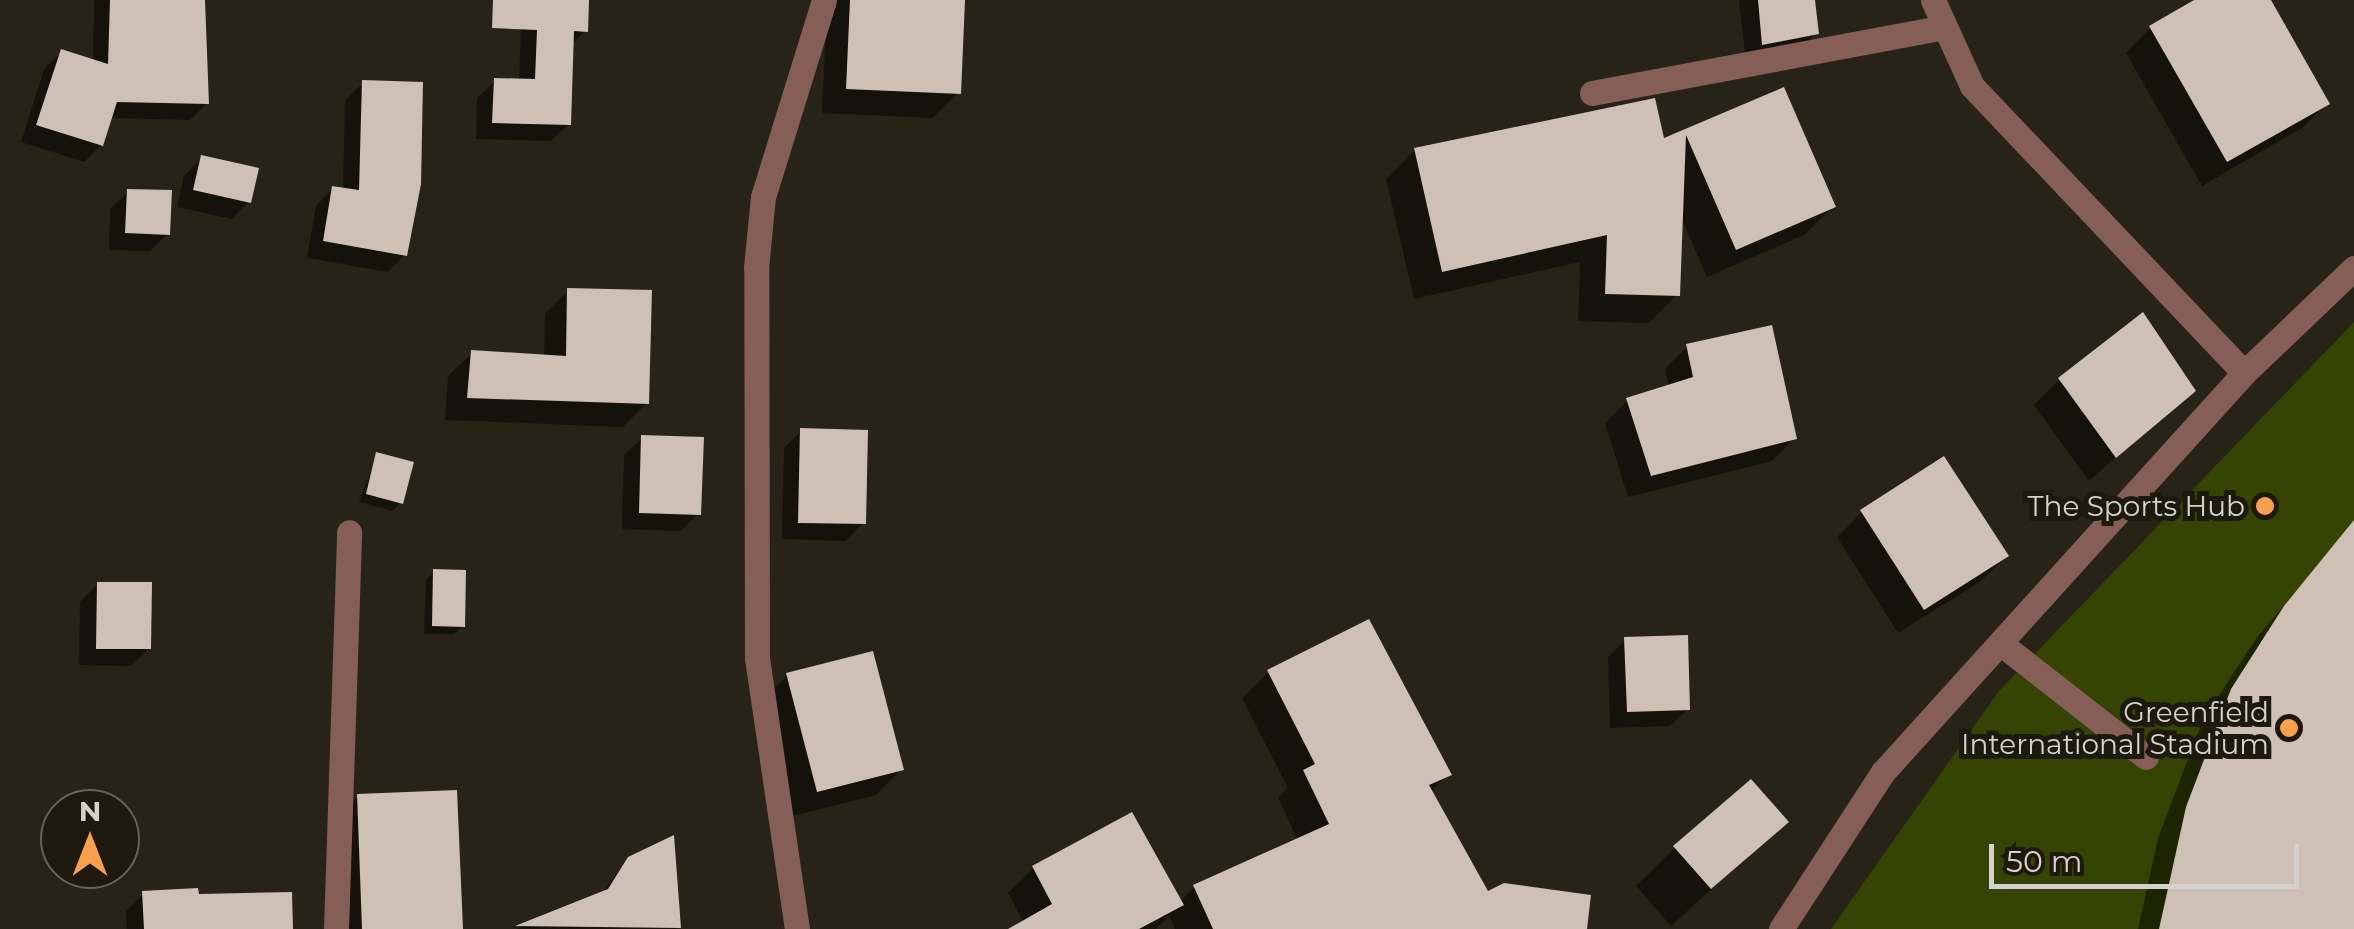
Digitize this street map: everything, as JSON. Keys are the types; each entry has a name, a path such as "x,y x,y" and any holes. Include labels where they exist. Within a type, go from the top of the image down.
{"street":[{"path":"797,929 757,658 756,268 764,197 824,0"},
{"path":"1933,0 1941,28 1972,86 2034,158 2244,373"},
{"path":"1592,93 1941,28"},
{"path":"1781,929 1884,772 2244,373 2354,268"},
{"path":"336,929 349,532"},
{"path":"2000,643 2146,757"}],"green space":[{"name":"The Sports Hub","path":"2354,322 2354,929 1831,929 1999,691"}],"building":[{"path":"110,0 205,0 209,104 117,102 103,146 36,125 61,49 108,64"},
{"path":"493,0 589,0 588,32 574,31 571,125 492,123 494,78 535,79 537,30 492,28"},
{"path":"850,0 965,0 961,94 846,89"},
{"path":"1758,0 1815,0 1819,34 1762,45"},
{"path":"2194,0 2271,0 2330,104 2227,162 2149,26"},
{"path":"362,80 423,82 421,184 407,256 323,241 332,186 359,190"},
{"path":"1784,87 1836,207 1736,250 1686,135 1680,296 1605,294 1607,235 1442,272 1414,148 1655,98 1664,138"},
{"path":"201,155 259,168 251,203 193,190"},
{"path":"127,189 172,190 170,235 125,233"},
{"path":"567,288 652,290 649,404 467,398 471,350 566,356"},
{"path":"2143,312 2196,391 2116,458 2058,378"},
{"path":"1772,325 1797,439 1651,476 1626,398 1693,377 1686,344"},
{"path":"800,428 868,430 866,524 798,523"},
{"path":"641,435 704,437 701,515 639,513"},
{"path":"376,452 414,462 403,504 366,494"},
{"path":"1944,456 2009,556 1924,610 1860,510"},
{"name":"Greenfield International Stadium","path":"2354,520 2354,929 2159,929 2186,807 2231,689 2284,606"},
{"path":"433,569 466,570 465,627 432,626"},
{"path":"97,582 152,582 151,649 96,649"},
{"path":"1369,619 1452,775 1429,785 1488,891 1504,883 1591,895 1587,929 1213,929 1193,885 1329,824 1303,770 1315,764 1267,670"},
{"path":"1688,635 1690,710 1627,712 1624,637"},
{"path":"873,651 904,770 817,792 786,673"},
{"path":"1751,779 1789,822 1711,889 1673,846"},
{"path":"457,790 463,929 362,929 357,794"},
{"path":"1132,812 1184,905 1139,929 1008,929 1052,904 1032,866"},
{"path":"674,835 681,928 515,926 608,889 628,857"},
{"path":"198,888 199,894 292,892 293,929 144,929 142,891"}],"place":[{"name":"The Sports Hub","path":"2265,506"},
{"name":"Greenfield International Stadium","path":"2289,728"}]}
